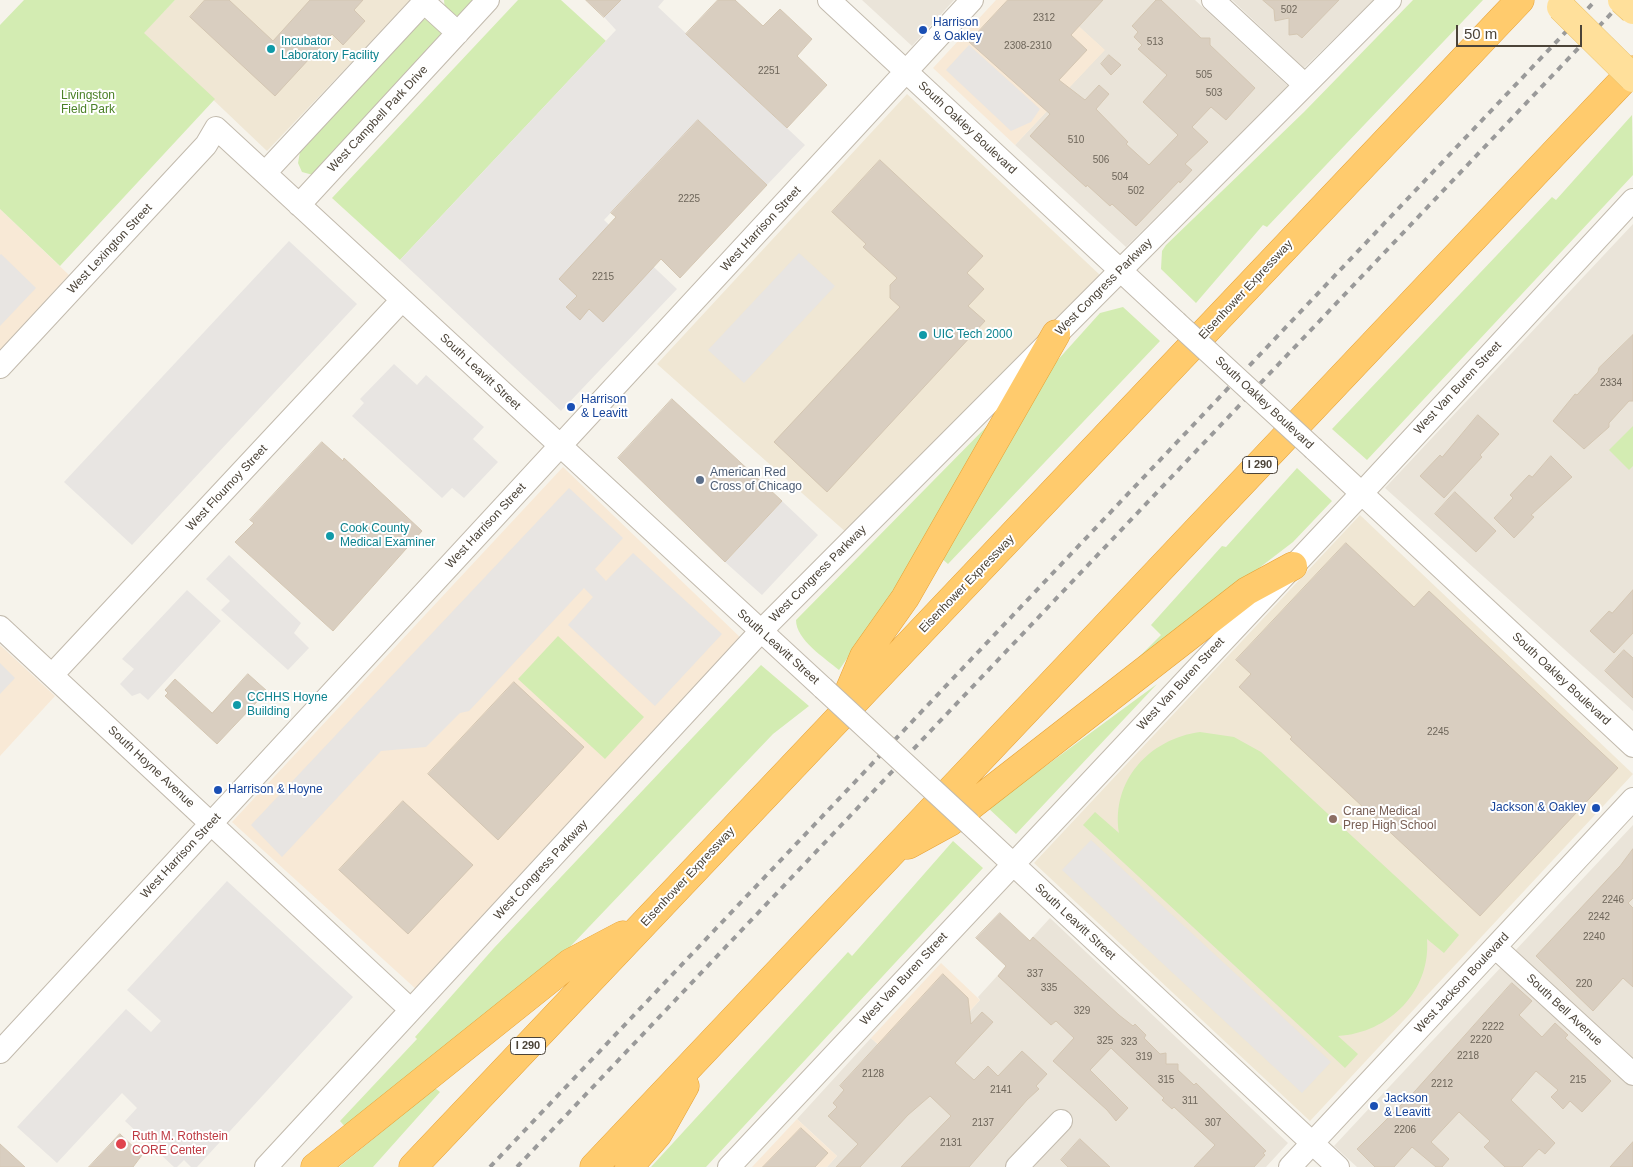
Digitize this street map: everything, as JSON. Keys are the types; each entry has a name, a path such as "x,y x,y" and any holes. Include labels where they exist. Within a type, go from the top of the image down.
{"highway":[{"name":"Eisenhower Expressway","path":"413,1167 1520,0"},
{"name":"I 290","path":"594,1167 884,858 1633,70"},
{"path":"837,720 864,656 910,589 1056,334"},
{"path":"884,858 950,822 1247,590 1293,566"},
{"path":"315,1167 570,963 644,924"},
{"path":"629,1167 658,1134 703,1052"}],"main road":[{"path":"1622,0 1633,10"},
{"path":"1561,7 1633,78"}],"street":[{"name":"West Campbell Park Drive","path":"299,205 488,0"},
{"name":"South Oakley Boulevard","path":"829,0 1633,746"},
{"name":"West Harrison Street","path":"0,1052 972,0"},
{"path":"1213,0 1305,85"},
{"name":"West Congress Parkway","path":"266,1167 761,632 1390,0"},
{"path":"265,173 425,1 458,33"},
{"name":"South Leavitt Street","path":"216,128 970,824 1338,1167"},
{"name":"West Lexington Street","path":"0,366 206,145 216,128"},
{"name":"West Van Buren Street","path":"729,1167 1361,494 1633,200"},
{"name":"West Flournoy Street","path":"52,675 402,300"},
{"name":"South Hoyne Avenue","path":"0,626 411,1010"},
{"name":"West Jackson Boulevard","path":"1290,1167 1633,799"},
{"name":"South Bell Avenue","path":"1495,947 1633,1074"},
{"path":"1018,1167 1061,1121"}],"shaded area":[{"path":"175,0 411,0 267,151 143,33"},
{"path":"621,0 664,0 658,7 805,145 767,185 698,120 604,220 677,289 561,411 400,260 616,30 604,17"},
{"path":"862,0 954,0 912,46"},
{"path":"996,0 1050,0 1105,50 1015,145 933,68"},
{"path":"1050,0 1195,0 1289,87 1126,247 1015,145 1104,50"},
{"path":"1232,0 1374,0 1304,68"},
{"path":"969,45 1040,109 1031,122 1011,131 946,70"},
{"path":"907,94 1100,275 848,534 657,364"},
{"path":"0,209 69,275 0,350"},
{"path":"1633,224 1633,711 1385,488"},
{"path":"289,241 357,304 132,545 64,482"},
{"path":"799,253 835,286 744,383 708,350"},
{"path":"0,255 36,288 0,326"},
{"path":"394,364 417,385 426,375 484,427 473,439 498,462 464,498 452,488 442,498 352,416 364,403 360,399"},
{"path":"563,467 744,641 417,990 232,822"},
{"path":"569,488 623,538 595,569 606,581 633,553 722,634 655,706 568,625 593,597 584,588 469,711 460,713 426,747 381,751 282,857 251,825"},
{"path":"782,501 818,535 762,595 725,562"},
{"name":"Crane Medical Prep High School","path":"1360,515 1633,774 1310,1121 1034,863"},
{"path":"229,555 301,623 294,633 309,648 288,670 221,610 230,601 206,579"},
{"path":"187,590 221,621 148,700 140,693 132,696 120,684 134,669 122,659"},
{"path":"0,645 55,696 0,756"},
{"path":"0,663 15,678 0,694"},
{"path":"1633,825 1633,1066 1512,954"},
{"path":"1091,840 1331,1062 1302,1093 1062,870"},
{"path":"227,881 353,997 197,1167 191,1167 184,1160 177,1167 174,1167 125,1121 137,1108 122,1093 57,1163 17,1127 126,1009 151,1032 161,1021 127,990"},
{"path":"1050,918 1288,1143 1266,1167 827,1167 837,1156 797,1119 871,1038 912,1075 980,1000 978,997"},
{"path":"941,963 980,1000 911,1075 871,1038"},
{"path":"1504,964 1633,1084 1633,1167 1357,1167 1334,1146"},
{"path":"797,1119 837,1156 827,1167 752,1167"}],"green space":[{"name":"Livingston Field Park","path":"24,0 175,0 144,33 215,99 60,266 0,209 0,25"},
{"path":"444,0 474,0 461,16 449,12 445,7"},
{"path":"518,0 561,0 606,41 400,260 332,198"},
{"path":"1413,0 1483,0 1267,227 1263,225 1196,303 1161,269 1162,251 1166,245 1304,112"},
{"path":"428,18 444,32 313,175 302,172 298,163 300,152 420,21"},
{"path":"1632,115 1633,175 1367,460 1332,429 1552,197 1556,200"},
{"path":"1123,307 1160,341 948,564 940,557 1055,363 1100,313"},
{"path":"996,417 932,537 839,670 806,641 797,627 796,620"},
{"path":"1633,426 1633,466 1629,470 1609,450"},
{"path":"1297,468 1332,501 1293,542 1169,637 1111,685 1161,635 1151,625 1222,546 1226,547"},
{"path":"558,636 644,717 605,759 518,679"},
{"path":"761,665 809,706 773,734 567,950 347,1129 340,1121 417,1039 415,1037 494,948"},
{"path":"1157,684 1016,834 986,806 1028,779"},
{"path":"1200,732 1234,737 1261,752 1459,935 1444,953 1427,939 1426,958 1422,976 1414,992 1390,1018 1374,1027 1357,1033 1338,1036 1358,1054 1345,1068 1083,825 1095,812 1119,833 1118,814 1121,796 1137,766 1150,753 1165,743 1182,736"},
{"path":"953,841 983,868 706,1167 651,1167 848,952 852,956"},
{"path":"435,1088 440,1092 373,1167 339,1167"}],"building":[{"name":"Incubator Laboratory Facility","path":"205,0 229,0 273,41 310,0 363,0 354,10 365,21 343,45 332,34 275,96 190,17"},
{"path":"586,0 621,0 604,17"},
{"path":"718,0 735,0 763,26 780,9 812,39 797,56 827,85 787,128 686,34"},
{"path":"1008,0 1103,0 1071,35 1087,50 1059,80 1085,100 1099,85 1109,94 1096,109 1128,142 1126,144 1149,165 1178,135 1143,102 1167,75 1138,49 1142,45 1134,37 1138,32 1132,26 1156,0 1161,0 1201,38 1210,38 1210,45 1255,88 1226,120 1211,107 1192,127 1208,142 1185,164 1192,170 1136,226 1112,204 1110,206 1087,185 1086,187 1030,136 1050,114 969,42"},
{"path":"1263,0 1339,0 1302,38 1297,34 1289,35 1289,18 1275,21 1274,10"},
{"path":"1109,55 1121,65 1111,75 1101,64"},
{"path":"698,120 767,185 680,278 661,259 603,322 589,309 580,320 566,307 577,296 559,279 616,217 611,213"},
{"name":"UIC Tech 2000","path":"880,160 983,256 967,273 984,289 968,306 985,321 827,492 774,442 900,307 890,298 890,285 897,278 863,247 866,244 832,212"},
{"path":"1633,335 1633,401 1629,401 1609,423 1609,427 1584,449 1553,421 1575,394 1577,395 1598,372 1599,368"},
{"name":"American Red Cross of Chicago","path":"672,399 782,501 725,562 618,458"},
{"path":"1478,415 1499,434 1480,455 1482,457 1444,498 1420,476 1440,455 1442,457"},
{"name":"Cook County Medical Examiner","path":"322,442 343,461 344,458 422,531 333,631 235,542 254,523 250,520"},
{"path":"1551,456 1572,477 1531,515 1534,517 1514,538 1494,518 1513,498 1510,495 1529,475 1532,477"},
{"path":"1455,492 1496,531 1476,552 1435,514"},
{"path":"1346,543 1414,607 1429,591 1618,768 1480,916 1290,739 1292,737 1239,687 1251,674 1236,660"},
{"path":"1633,590 1633,633 1614,653 1590,631 1609,611 1612,613"},
{"path":"1624,650 1633,658 1633,698 1605,671"},
{"name":"CCHHS Hoyne Building","path":"248,674 267,691 217,744 165,696 168,693 165,690 175,679 212,713"},
{"path":"514,682 584,747 498,840 428,774"},
{"path":"403,801 473,865 408,934 339,870"},
{"path":"1633,849 1633,898 1628,903 1633,908 1633,987 1623,978 1593,1011 1536,956 1620,866"},
{"path":"1000,913 1030,941 1033,937 1119,1015 1133,1026 1135,1024 1146,1035 1144,1038 1160,1054 1166,1053 1166,1064 1178,1064 1178,1070 1194,1085 1196,1083 1266,1151 1263,1153 1265,1155 1254,1167 1194,1167 1215,1145 1174,1107 1172,1109 1162,1100 1164,1098 1111,1048 1090,1070 1128,1108 1116,1121 1107,1110 1053,1061 1074,1038 1056,1021 1051,1025 998,976 1006,966 976,938"},
{"path":"943,974 968,998 971,1024 982,1012 993,1022 955,1063 974,1080 988,1066 998,1076 1022,1051 1047,1074 1036,1086 1039,1089 1027,1100 969,1167 901,1167 951,1116 930,1096 908,1115 860,1167 836,1167 858,1144 828,1116 837,1107 833,1103 844,1090 840,1086"},
{"path":"1512,983 1532,1001 1519,1015 1542,1037 1555,1023 1568,1035 1565,1038 1611,1081 1582,1112 1570,1101 1563,1109 1551,1097 1558,1090 1536,1071 1511,1100 1555,1143 1545,1154 1539,1149 1522,1167 1505,1167 1484,1147 1490,1141 1459,1112 1431,1142 1449,1159 1442,1167 1436,1167 1412,1147 1394,1167 1375,1167 1357,1149 1416,1090"},
{"path":"801,1128 828,1153 815,1167 763,1167"},
{"name":"Ruth M. Rothstein CORE Center","path":"120,1134 142,1155 133,1167 89,1167"},
{"path":"1080,1139 1110,1167 1068,1167 1061,1160"},
{"path":"1633,1142 1633,1167 1610,1167 1621,1155"},
{"path":"0,1144 25,1167 0,1167"}],"railway":[{"path":"490,1167 1596,0"},
{"path":"517,1167 1624,0"}],"place":[{"name":"Harrison & Oakley","path":"923,30"},
{"name":"Incubator Laboratory Facility","path":"271,49"},
{"name":"UIC Tech 2000","path":"923,335"},
{"name":"Harrison & Leavitt","path":"571,407"},
{"name":"American Red Cross of Chicago","path":"700,480"},
{"name":"Cook County Medical Examiner","path":"330,536"},
{"name":"CCHHS Hoyne Building","path":"237,705"},
{"name":"Harrison & Hoyne","path":"218,790"},
{"name":"Jackson & Oakley","path":"1596,808"},
{"name":"Crane Medical Prep High School","path":"1333,819"},
{"name":"Jackson & Leavitt","path":"1374,1106"},
{"name":"Ruth M. Rothstein CORE Center","path":"121,1144"}]}
